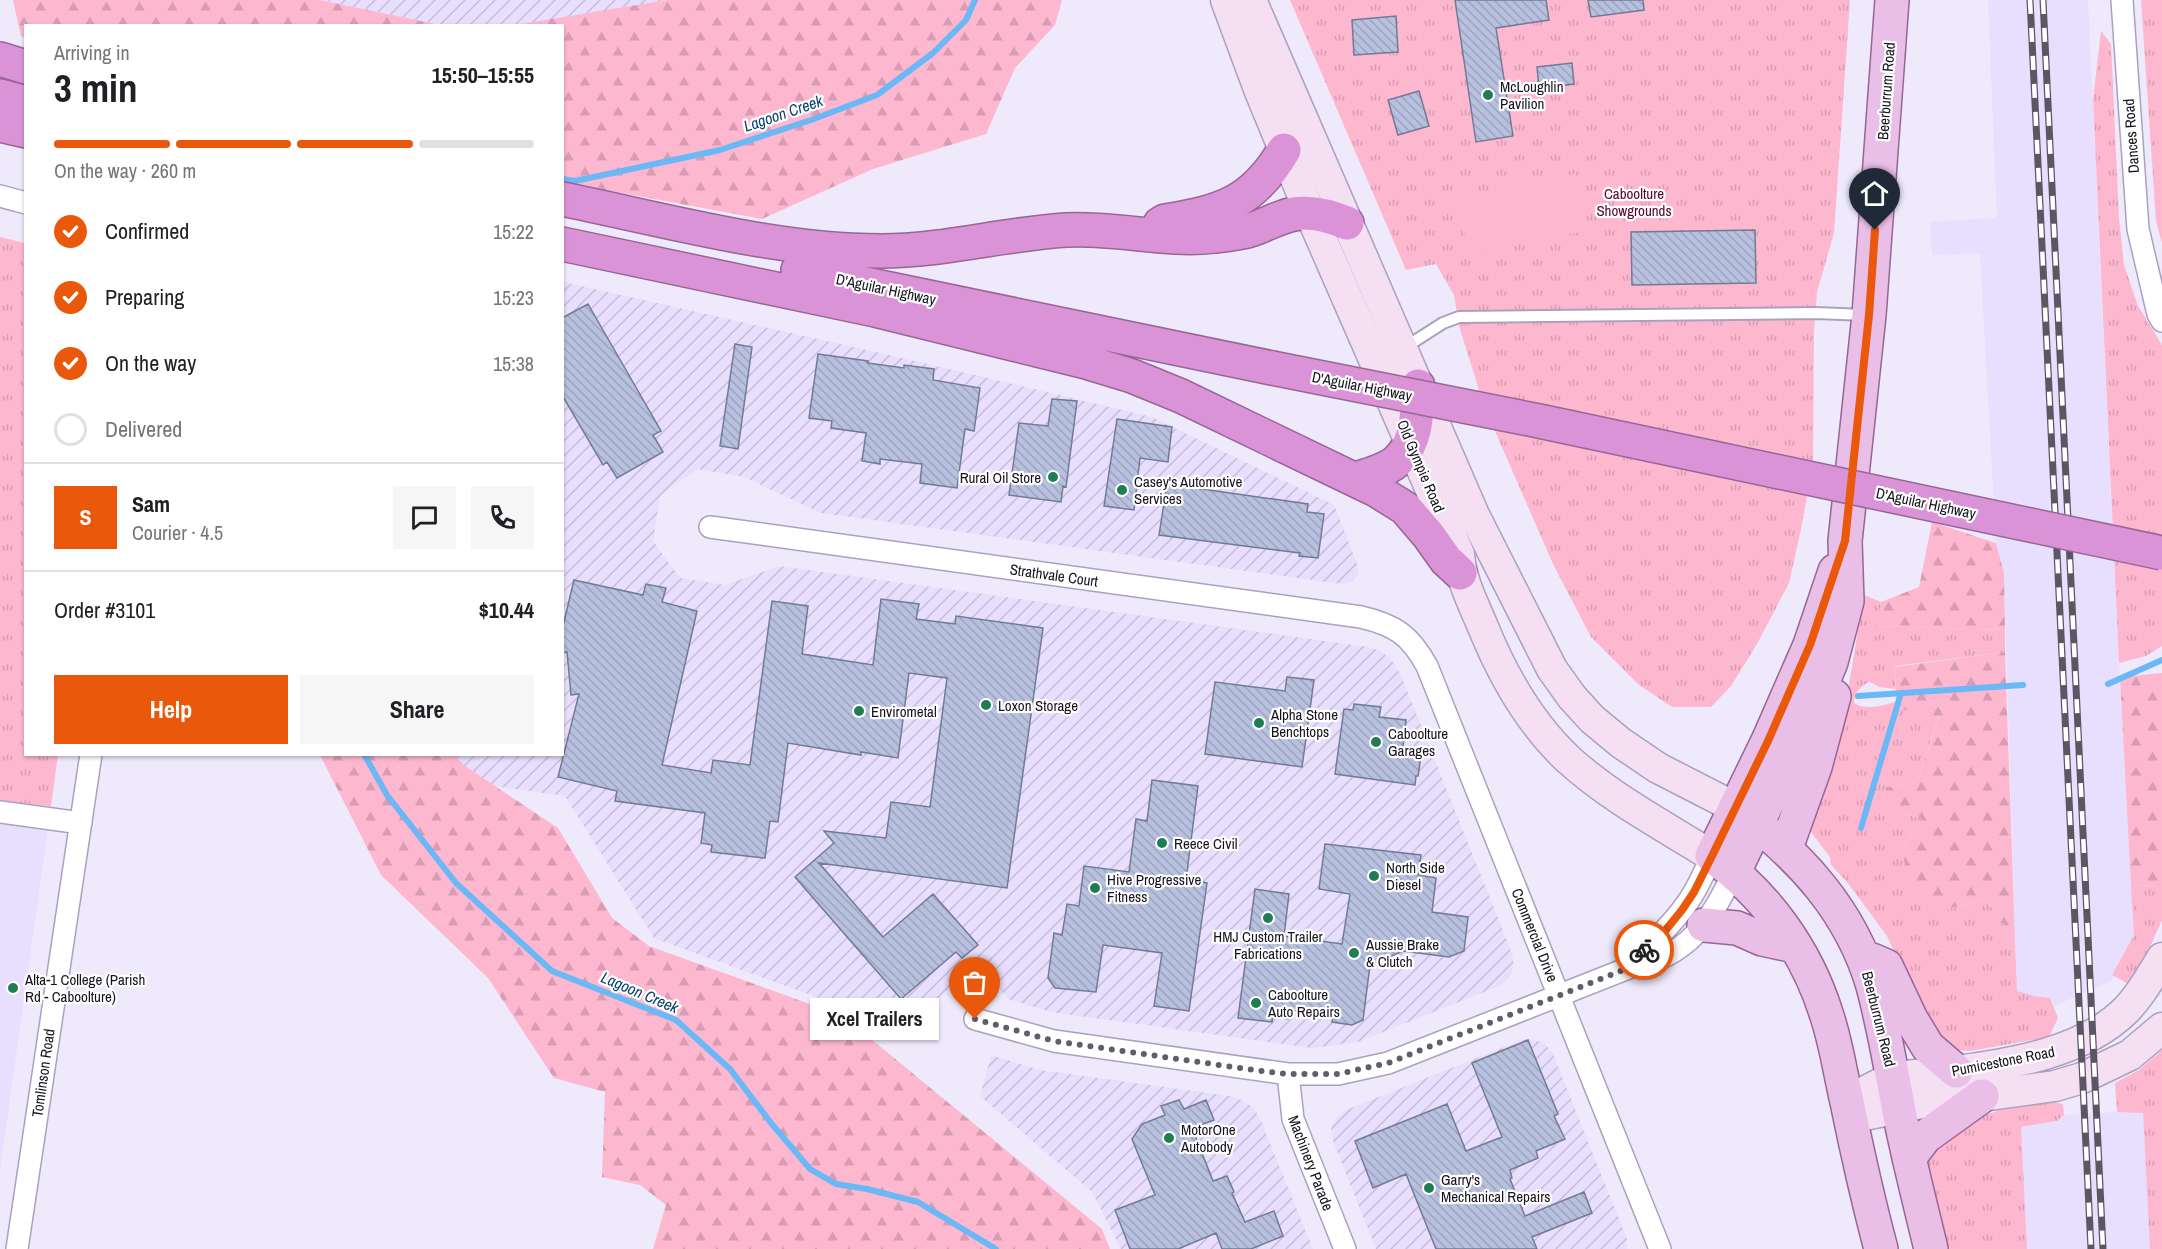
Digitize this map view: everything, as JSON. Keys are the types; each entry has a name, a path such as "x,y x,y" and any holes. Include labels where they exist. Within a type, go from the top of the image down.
{"highway":[{"path":"0,59 24,66"},
{"path":"0,96 24,102"},
{"path":"0,109 24,114"},
{"path":"0,125 24,131"},
{"path":"1146,233 1166,221 1207,213 1247,195 1267,176 1284,150"},
{"path":"564,199 735,257 875,310 1086,362 1132,376 1181,396 1356,479 1404,508 1429,536 1446,560 1460,573"},
{"path":"564,244 735,257 808,247 880,251 918,250 1065,230 1113,230 1187,238 1216,236 1246,231 1293,214 1310,213 1333,217 1347,223"},
{"name":"D'Aguilar Highway","path":"564,221 1539,421 2162,553"},
{"path":"1356,479 1382,470 1399,460 1410,443 1417,416 1418,386"}],"main road":[{"name":"Old Gympie Road","path":"1226,0 1310,213 1459,554 1460,573 1503,672 1540,729 1569,759 1633,807 1723,864"},
{"name":"Old Gympie Road","path":"1251,0 1474,514 1552,669 1572,697 1592,719 1640,757 1746,816"},
{"name":"Beerburrum Road","path":"1746,816 1811,711 1831,662 1848,601 1845,541 1869,315 1892,0"},
{"name":"Beerburrum Road","path":"1723,864 1746,816 1810,645 1845,541"},
{"path":"1786,848 1815,766 1836,687 1831,662"},
{"name":"Beerburrum Road","path":"1746,816 1786,848 1830,898 1862,955 1875,995 1909,1158 1931,1249"},
{"path":"1723,864 1775,915 1811,976 1826,1011 1881,1249"},
{"path":"1704,925 1733,927 1762,939 1795,946"},
{"path":"1862,955 1886,966 1911,1019 1928,1047 1956,1071"},
{"name":"Pumicestone Road","path":"1849,1110 1956,1071 2054,1052 2108,1026 2126,1011 2161,960"},
{"name":"Pumicestone Road","path":"1896,1093 1982,1096 2055,1086 2094,1074 2130,1055 2162,1028"},
{"path":"1909,1158 1925,1137 1982,1096"}],"street":[{"name":"Dances Road","path":"2121,0 2136,211 2141,244 2155,279 2158,314 2162,321"},
{"path":"0,196 24,202"},
{"name":"Strathvale Court","path":"710,527 1362,617 1397,628"},
{"name":"Commercial Drive","path":"1397,628 1419,651 1427,666 1660,1249"},
{"name":"Tomlinson Road","path":"17,1249 91,756"},
{"path":"0,812 81,823"},
{"path":"975,1019 1054,1041 1288,1074 1338,1074 1361,1071 1388,1063 1631,967 1653,964 1688,942 1718,905 1723,864"},
{"path":"1631,967 1644,950 1660,937 1694,892 1723,864"},
{"name":"Machinery Parade","path":"1288,1074 1293,1119 1344,1249"}],"lane":[{"path":"1402,350 1443,323 1459,317 1589,314 1821,313 1869,315"},
{"path":"1589,314 1604,324"},
{"path":"1641,325 1650,314"}],"shaded area":[{"path":"320,0 667,0 527,24 435,24"},
{"path":"1988,0 2088,0 2115,589 2134,935 2111,981 2054,1006 2050,998 2017,991 2004,573 1996,543 1980,253 1932,255 1930,222 1997,218"},
{"path":"564,282 1152,417 1334,505 1358,566 1358,575 1352,582 1342,584 821,513 744,477 697,469 660,496 653,541 680,578 725,585 779,566 1368,647 1381,651 1400,673 1512,953 1514,967 1509,978 1499,986 1358,1042 1312,1048 1051,1012 1008,999 998,987 984,981 969,980 955,985 943,994 936,1007 934,1021 940,1031 927,1037 654,938 565,796 464,782 451,756 564,756"},
{"name":"Alta-1 College (Parish Rd - Caboolture)","path":"0,801 51,806 0,1170"},
{"path":"1531,1039 1544,1043 1553,1054 1627,1239 1627,1249 1376,1249 1333,1141 1331,1129 1336,1118 1346,1110 1522,1040"},
{"path":"991,1055 1040,1070 1230,1096 1242,1100 1254,1108 1261,1121 1313,1249 1121,1249 1092,1192 980,1096"},
{"path":"2143,1112 2150,1249 2027,1249 2021,1127 2057,1122 2064,1115"}],"green space":[{"path":"13,0 320,0 435,24 24,24 24,38 21,36"},
{"path":"667,0 1062,0 1055,25 1015,68 986,134 873,169 762,219 564,182 564,24 521,24"},
{"name":"Caboolture Showgrounds","path":"1290,0 1850,0 1834,233 1817,292 1814,332 1813,465 1801,529 1789,583 1757,644 1731,686 1711,707 1672,707 1639,685 1591,637 1553,564 1484,406 1459,326 1454,295 1436,264 1406,270"},
{"path":"2141,0 2162,0 2162,243 2156,221"},
{"path":"2101,31 2111,44 2119,218 2124,265 2138,306 2162,345 2162,646 2146,656 2119,663 2093,99"},
{"path":"1575,174 1586,231 1469,254 1458,196"},
{"path":"0,237 24,243 24,756 58,756 51,806 0,801"},
{"path":"1932,522 1996,543 2004,573 2005,630 1876,626 1881,602 1919,587"},
{"path":"1864,595 1881,602 1877,626 2005,630 2005,652 1895,666 1895,689 1879,687 1870,682 1859,690 1854,703 1869,707 1896,702 1897,708 1939,716 1917,783 1887,787 1884,809 1921,818 1903,849 1948,909 1986,899 2015,941 2017,991 2050,998 2058,1018 2049,1037 1970,1051 1948,1046 1922,1012 1887,936 1847,882 1831,865 1830,857 1811,832 1810,820 1849,684"},
{"path":"2005,652 2015,941 1986,899 1948,909 1908,892 1903,849 1921,818 1883,809 1886,787 1917,783 1939,717 1896,708 1895,667"},
{"path":"2162,673 2162,885 2131,886 2120,677"},
{"path":"321,756 455,756 465,766 558,828 612,918 649,946 843,1016 1102,1229 1110,1249 653,1249 666,1205 640,1185 602,1177 605,1092 554,1078 488,978 381,875"},
{"path":"2162,885 2162,920 2147,954 2127,983 2112,975 2134,935 2131,886"},
{"path":"2162,1050 2162,1249 2150,1249 2143,1113 2117,1112 2115,1083 2139,1070"},
{"path":"2053,1102 2063,1104 2064,1115 2057,1121 2021,1127 2027,1249 1947,1249 1927,1171 1934,1148 1982,1116 2000,1110"}],"building":[{"path":"1455,0 1546,0 1549,20 1496,28 1513,136 1476,142"},
{"path":"1588,0 1643,0 1644,10 1591,17"},
{"path":"1396,16 1398,52 1354,55 1352,20"},
{"path":"1572,63 1574,84 1539,88 1537,67"},
{"path":"1419,91 1429,126 1398,135 1388,100"},
{"path":"1755,230 1756,283 1632,285 1631,232"},
{"path":"588,304 661,431 653,435 663,452 617,478 607,462 603,465 564,398 564,317"},
{"path":"735,344 752,347 738,449 720,446"},
{"path":"818,354 904,368 904,365 934,369 933,380 980,388 974,431 965,429 957,488 920,483 922,464 880,459 880,464 862,461 866,433 831,428 832,421 809,418"},
{"path":"1052,399 1077,401 1066,487 1063,486 1061,502 1009,495 1019,423 1048,426"},
{"path":"1117,419 1172,427 1168,462 1140,458 1134,510 1104,506"},
{"path":"1167,484 1308,504 1307,512 1324,514 1318,558 1299,556 1300,553 1159,535"},
{"path":"574,580 643,595 646,584 666,588 662,602 697,611 662,765 711,773 713,760 750,765 772,601 808,606 802,654 873,665 881,599 919,604 916,619 955,624 956,616 1043,628 1007,888 819,863 883,937 933,894 978,945 962,958 956,952 901,999 795,877 834,843 824,831 886,838 891,802 930,807 947,678 909,673 898,758 861,752 861,755 788,743 778,822 770,821 765,858 711,852 712,845 701,843 705,813 615,801 617,791 558,777 579,694 571,695 567,652 564,653 564,622"},
{"name":"Alpha Stone Benchtops","path":"1287,677 1314,680 1302,767 1205,754 1215,682 1285,691"},
{"name":"Caboolture Garages","path":"1354,704 1381,707 1379,717 1406,720 1403,747 1422,749 1415,785 1335,774 1344,709 1353,710"},
{"path":"1152,780 1198,786 1186,880 1207,883 1189,1011 1154,1006 1162,953 1103,945 1096,992 1055,988 1048,978 1054,933 1062,935 1067,904 1079,906 1084,866 1129,872 1136,819 1147,821"},
{"path":"1325,844 1421,855 1418,875 1436,878 1432,912 1468,917 1464,951 1449,957 1403,951 1370,965 1363,1020 1352,1025 1332,1022 1333,1015 1290,1010 1288,1019 1273,1017 1272,1022 1238,1018 1255,889 1289,894 1284,936 1342,944 1350,894 1319,889"},
{"path":"1528,1040 1558,1114 1554,1116 1565,1139 1536,1151 1538,1158 1510,1170 1512,1178 1510,1179 1525,1216 1584,1192 1592,1213 1532,1237 1537,1249 1436,1249 1406,1174 1373,1188 1355,1141 1447,1104 1466,1151 1502,1137 1472,1063"},
{"path":"1179,1100 1184,1109 1206,1100 1214,1120 1192,1128 1213,1181 1227,1176 1245,1222 1274,1211 1283,1236 1251,1249 1222,1249 1216,1233 1178,1249 1130,1249 1115,1210 1155,1195 1132,1139 1142,1124 1165,1115 1161,1106"}],"waterway":[{"name":"Lagoon Creek","path":"564,179 575,181 720,150 877,95 933,53 966,20 975,0"},
{"path":"2108,684 2162,660"},
{"path":"1858,696 2023,685"},
{"path":"1861,828 1901,693"},
{"name":"Lagoon Creek","path":"365,756 387,795 456,883 552,971 676,1020 730,1069 810,1169 836,1184 918,1202 996,1249"}],"railway":[{"path":"2030,0 2091,1249"},
{"path":"2043,0 2103,1249"}],"way so far":[{"path":"975,1019 1054,1041 1288,1074 1338,1074 1361,1071 1388,1063 1631,967 1644,950"}],"place":[{"name":"McLoughlin Pavilion","path":"1488,95"},
{"name":"Rural Oil Store","path":"1053,477"},
{"name":"Casey's Automotive Services","path":"1122,490"},
{"name":"Loxon Storage","path":"986,705"},
{"name":"Envirometal","path":"859,711"},
{"name":"Alpha Stone Benchtops","path":"1259,723"},
{"name":"Caboolture Garages","path":"1376,742"},
{"name":"Reece Civil","path":"1162,843"},
{"name":"North Side Diesel","path":"1374,876"},
{"name":"Hive Progressive Fitness","path":"1095,888"},
{"name":"HMJ Custom Trailer Fabrications","path":"1268,918"},
{"name":"Aussie Brake & Clutch","path":"1354,953"},
{"name":"Alta-1 College (Parish Rd - Caboolture)","path":"13,988"},
{"name":"Caboolture Auto Repairs","path":"1256,1003"},
{"name":"Xcel Trailers","path":"975,1019"},
{"name":"MotorOne Autobody","path":"1169,1138"},
{"name":"Garry's Mechanical Repairs","path":"1429,1188"}],"route":[{"path":"1644,950 1660,937 1682,910 1712,856 1768,741 1810,645 1845,541 1855,461 1875,230"}]}
